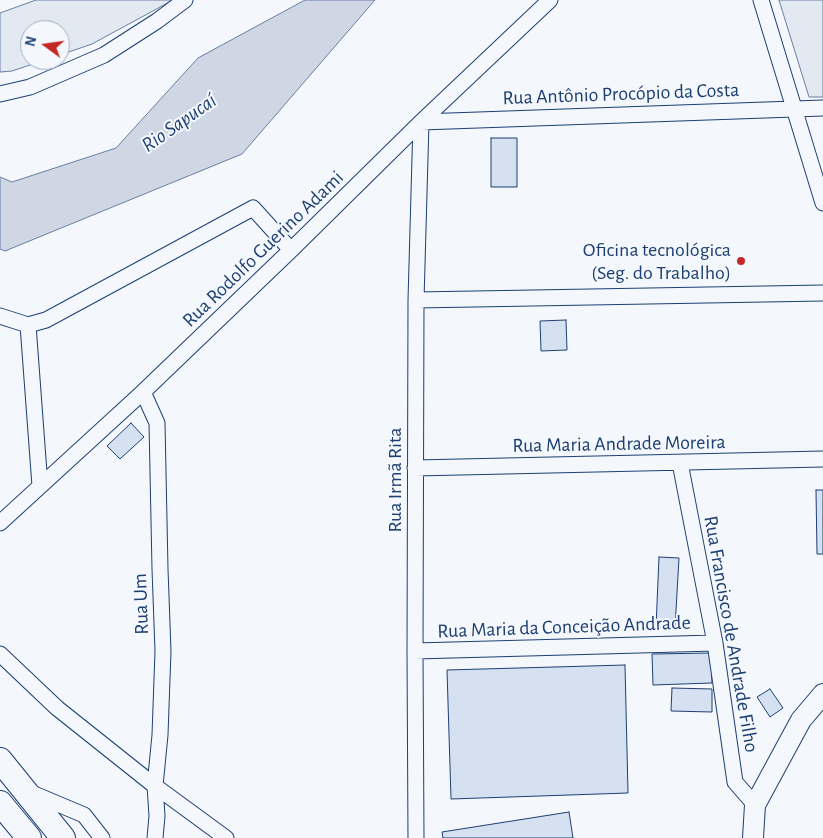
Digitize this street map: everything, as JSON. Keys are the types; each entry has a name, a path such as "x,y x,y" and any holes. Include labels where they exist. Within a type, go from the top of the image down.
{"highway":[{"path":"0,760 63,838"},
{"path":"0,803 29,838"}],"main road":[{"path":"753,838 755,805 801,720 823,694"}],"street":[{"path":"0,94 30,87 104,55 158,21 185,0"},
{"name":"Rua Rodolfo Guerino Adami","path":"0,523 143,392 421,122 550,0"},
{"path":"761,0 823,203"},
{"name":"Rua Antônio Procópio da Costa","path":"421,122 823,108"},
{"name":"Rua Irmã Rita","path":"416,838 414,651 416,300 421,122"},
{"path":"0,316 28,325 46,320 253,208 291,250"},
{"path":"416,300 823,293"},
{"path":"28,325 40,486"},
{"name":"Rua Um","path":"143,392 156,423 163,651 160,735 155,786 157,816 155,838"},
{"name":"Rua Maria Andrade Moreira","path":"416,468 823,459"},
{"name":"Rua Francisco de Andrade Filho","path":"680,463 715,643 735,782 755,805"},
{"name":"Rua Maria da Conceição Andrade","path":"414,651 715,643"},
{"path":"0,654 57,708 155,786 226,838"},
{"path":"23,789 84,815 102,838"}],"shaded area":[{"path":"36,0 173,0 92,44 70,52 70,20 20,20 20,68 0,72 0,13"},
{"path":"779,0 823,0 823,97 809,97"}],"water":[{"name":"Rio Sapucaí","path":"305,0 375,0 242,154 5,251 0,249 0,177 12,182 116,148 198,58"}],"building":[{"path":"491,138 517,138 517,187 491,187"},
{"path":"566,320 567,350 541,351 540,321"},
{"path":"131,423 144,437 120,459 107,446"},
{"path":"816,490 823,490 823,554 817,554"},
{"path":"659,557 679,558 675,628 656,627"},
{"path":"711,653 712,683 653,685 652,654"},
{"path":"625,665 628,793 451,799 447,670"},
{"path":"672,688 712,689 712,712 671,711"},
{"path":"770,689 783,708 770,717 757,697"},
{"path":"569,812 573,838 443,838 442,832"}],"place":[{"name":"Oficina tecnológica (Seg. do Trabalho)","path":"741,261"}]}
